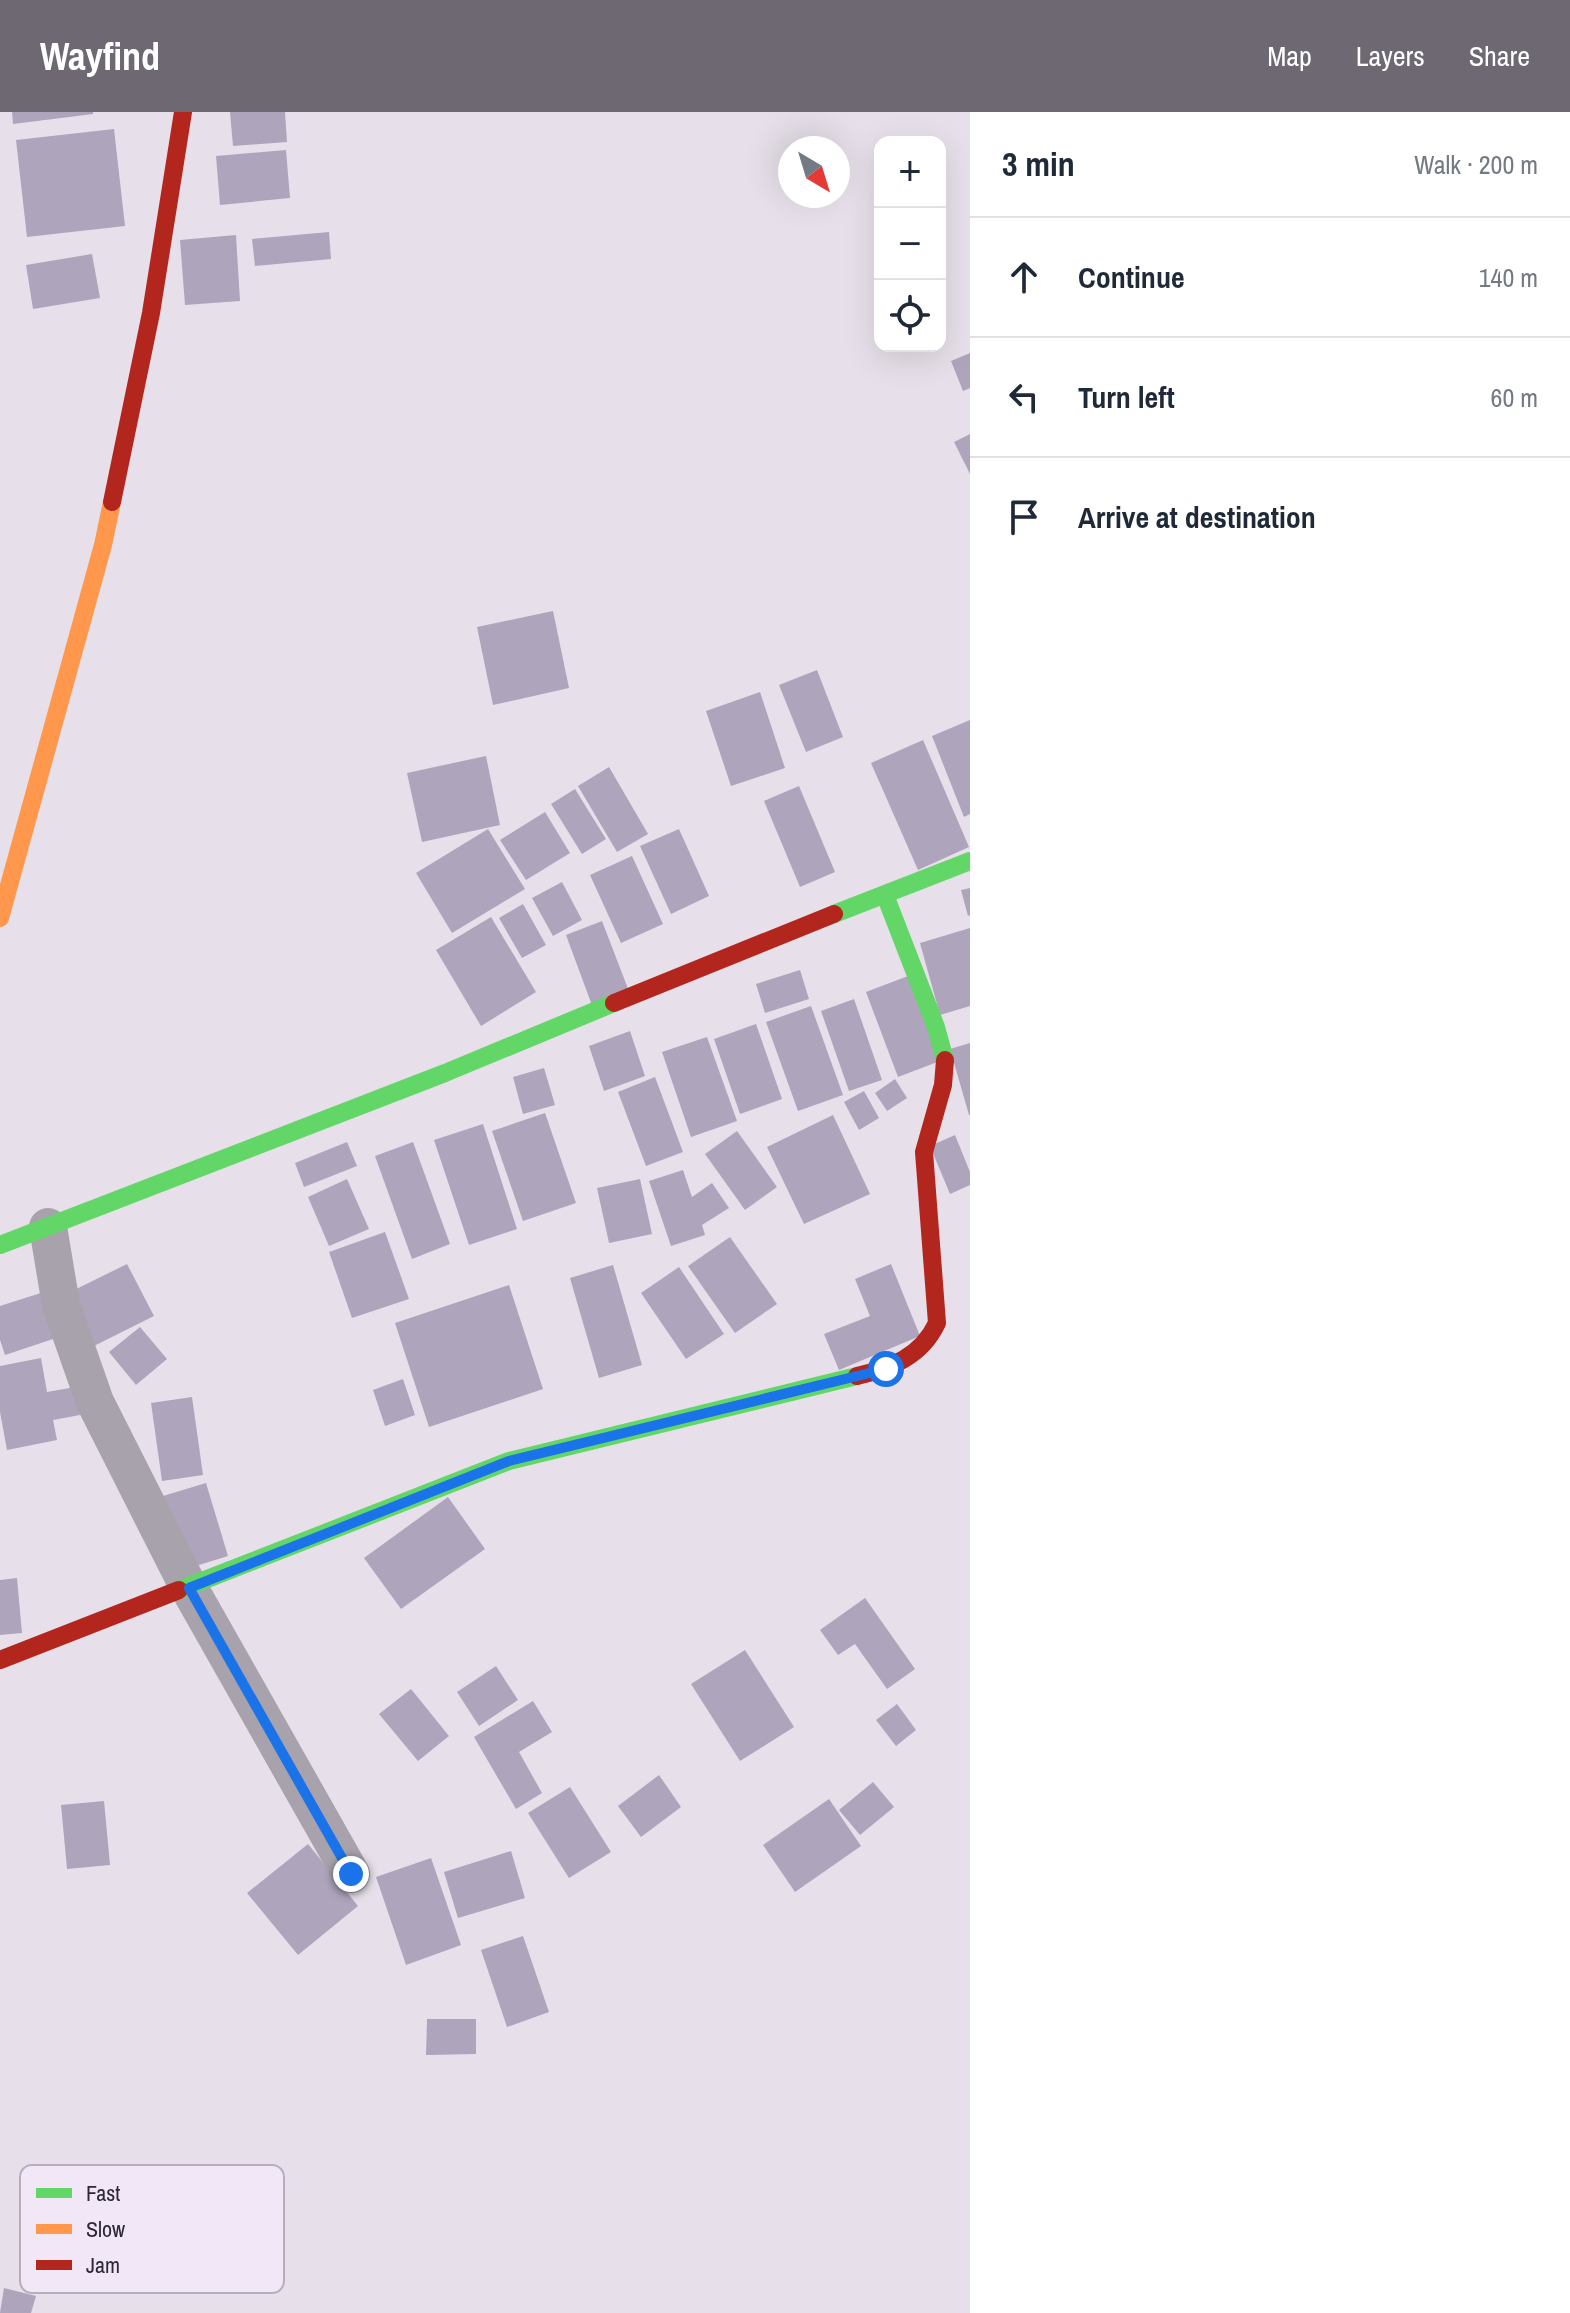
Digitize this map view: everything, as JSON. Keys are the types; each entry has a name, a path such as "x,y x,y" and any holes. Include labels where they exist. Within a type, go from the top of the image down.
{"street":[{"path":"0,918 103,545 151,313 183,112"},
{"path":"0,1245 445,1073 970,861"},
{"path":"0,1660 498,1465 886,1369 913,1356 930,1340 937,1323 924,1152 946,1064 936,1027 885,895"},
{"path":"48,1227 61,1305 95,1402 189,1588 351,1874"}],"building":[{"path":"12,112 93,112 93,114 13,124"},
{"path":"230,112 285,112 287,142 233,146"},
{"path":"114,129 125,226 27,237 16,140"},
{"path":"286,150 290,198 220,205 216,156"},
{"path":"329,232 331,259 255,266 252,239"},
{"path":"236,235 240,301 185,305 180,240"},
{"path":"92,254 100,298 33,309 26,265"},
{"path":"970,353 970,388 963,391 951,361"},
{"path":"970,434 970,474 954,442"},
{"path":"553,611 569,688 493,705 477,627"},
{"path":"817,670 843,737 806,752 779,685"},
{"path":"760,692 785,768 731,786 706,711"},
{"path":"970,720 970,814 964,817 932,736"},
{"path":"923,740 969,847 918,870 871,763"},
{"path":"486,756 500,825 422,842 407,773"},
{"path":"609,767 648,834 617,852 578,786"},
{"path":"799,786 835,872 800,887 764,801"},
{"path":"575,789 606,839 582,854 551,804"},
{"path":"545,812 570,853 526,880 500,840"},
{"path":"488,829 525,889 452,933 416,873"},
{"path":"679,829 709,896 671,914 640,846"},
{"path":"632,856 663,924 621,943 590,875"},
{"path":"562,882 582,920 553,936 532,898"},
{"path":"970,888 970,915 968,916 961,890"},
{"path":"523,904 546,945 522,958 499,918"},
{"path":"491,917 536,992 481,1026 436,950"},
{"path":"602,921 630,994 593,1008 566,935"},
{"path":"970,928 970,1006 940,1015 920,943"},
{"path":"800,970 809,999 765,1013 756,984"},
{"path":"908,976 940,1061 898,1077 866,992"},
{"path":"854,999 882,1080 849,1091 821,1011"},
{"path":"811,1006 843,1095 798,1111 766,1022"},
{"path":"756,1024 782,1099 740,1114 714,1039"},
{"path":"630,1031 645,1076 604,1091 589,1046"},
{"path":"707,1037 737,1121 691,1137 662,1052"},
{"path":"970,1043 970,1115 969,1115 950,1049"},
{"path":"544,1068 555,1105 523,1114 513,1077"},
{"path":"655,1077 683,1152 646,1166 618,1092"},
{"path":"895,1079 907,1098 887,1111 875,1093"},
{"path":"864,1091 879,1118 859,1130 844,1102"},
{"path":"545,1113 576,1203 523,1221 492,1131"},
{"path":"833,1115 870,1194 804,1224 767,1147"},
{"path":"483,1124 517,1229 469,1245 434,1140"},
{"path":"737,1131 777,1187 745,1210 705,1154"},
{"path":"955,1135 970,1172 970,1185 950,1194 930,1146"},
{"path":"347,1142 357,1166 304,1187 295,1163"},
{"path":"413,1142 450,1244 412,1259 375,1156"},
{"path":"683,1170 692,1197 712,1183 729,1208 702,1225 705,1235 671,1246 649,1181"},
{"path":"347,1179 369,1229 329,1246 308,1197"},
{"path":"640,1179 652,1234 609,1243 597,1188"},
{"path":"385,1232 409,1299 352,1318 329,1252"},
{"path":"730,1237 777,1304 735,1333 688,1266"},
{"path":"127,1264 154,1316 88,1349 62,1296"},
{"path":"891,1264 920,1336 839,1370 824,1334 870,1316 855,1279"},
{"path":"613,1265 642,1365 599,1378 570,1278"},
{"path":"679,1267 724,1334 686,1359 641,1293"},
{"path":"509,1285 543,1389 429,1427 395,1323"},
{"path":"47,1291 62,1336 5,1355 0,1340 0,1306"},
{"path":"140,1327 167,1359 136,1385 109,1352"},
{"path":"41,1358 47,1392 75,1387 80,1415 53,1420 57,1440 7,1450 0,1412 0,1366"},
{"path":"403,1379 415,1415 385,1426 373,1390"},
{"path":"192,1397 203,1475 162,1481 151,1403"},
{"path":"206,1483 228,1556 186,1569 163,1496"},
{"path":"448,1497 485,1549 401,1609 364,1558"},
{"path":"17,1578 22,1633 0,1635 0,1580"},
{"path":"865,1598 915,1669 887,1689 855,1644 838,1655 820,1630"},
{"path":"745,1650 794,1727 740,1761 691,1684"},
{"path":"496,1666 518,1700 479,1726 457,1692"},
{"path":"411,1689 449,1736 418,1761 379,1714"},
{"path":"533,1701 552,1732 519,1752 542,1793 516,1809 474,1737"},
{"path":"897,1704 916,1730 896,1746 876,1720"},
{"path":"659,1775 681,1807 641,1837 618,1806"},
{"path":"873,1782 894,1807 860,1835 839,1810"},
{"path":"570,1787 611,1852 569,1878 528,1813"},
{"path":"829,1799 861,1846 795,1892 763,1845"},
{"path":"104,1801 110,1865 67,1869 61,1805"},
{"path":"308,1844 358,1906 298,1955 247,1893"},
{"path":"511,1851 525,1898 458,1918 444,1872"},
{"path":"431,1858 461,1945 406,1965 376,1877"},
{"path":"523,1936 549,2012 507,2027 481,1950"},
{"path":"427,2019 476,2019 476,2054 426,2055"},
{"path":"4,2288 36,2296 31,2313 0,2313"}],"traffic: fast":[{"path":"834,914 970,861"},
{"path":"885,895 936,1027 945,1060"},
{"path":"0,1245 445,1073 614,1003"},
{"path":"179,1590 509,1461 857,1376"}],"traffic: slow":[{"path":"0,918 103,545 112,502"}],"traffic: jam":[{"path":"112,502 151,313 183,112"},
{"path":"614,1003 834,914"},
{"path":"857,1376 882,1369 914,1353 937,1323 924,1152 943,1085 945,1060"},
{"path":"0,1660 179,1590"}],"route":[{"path":"351,1874 189,1588 509,1461 886,1369"}]}
